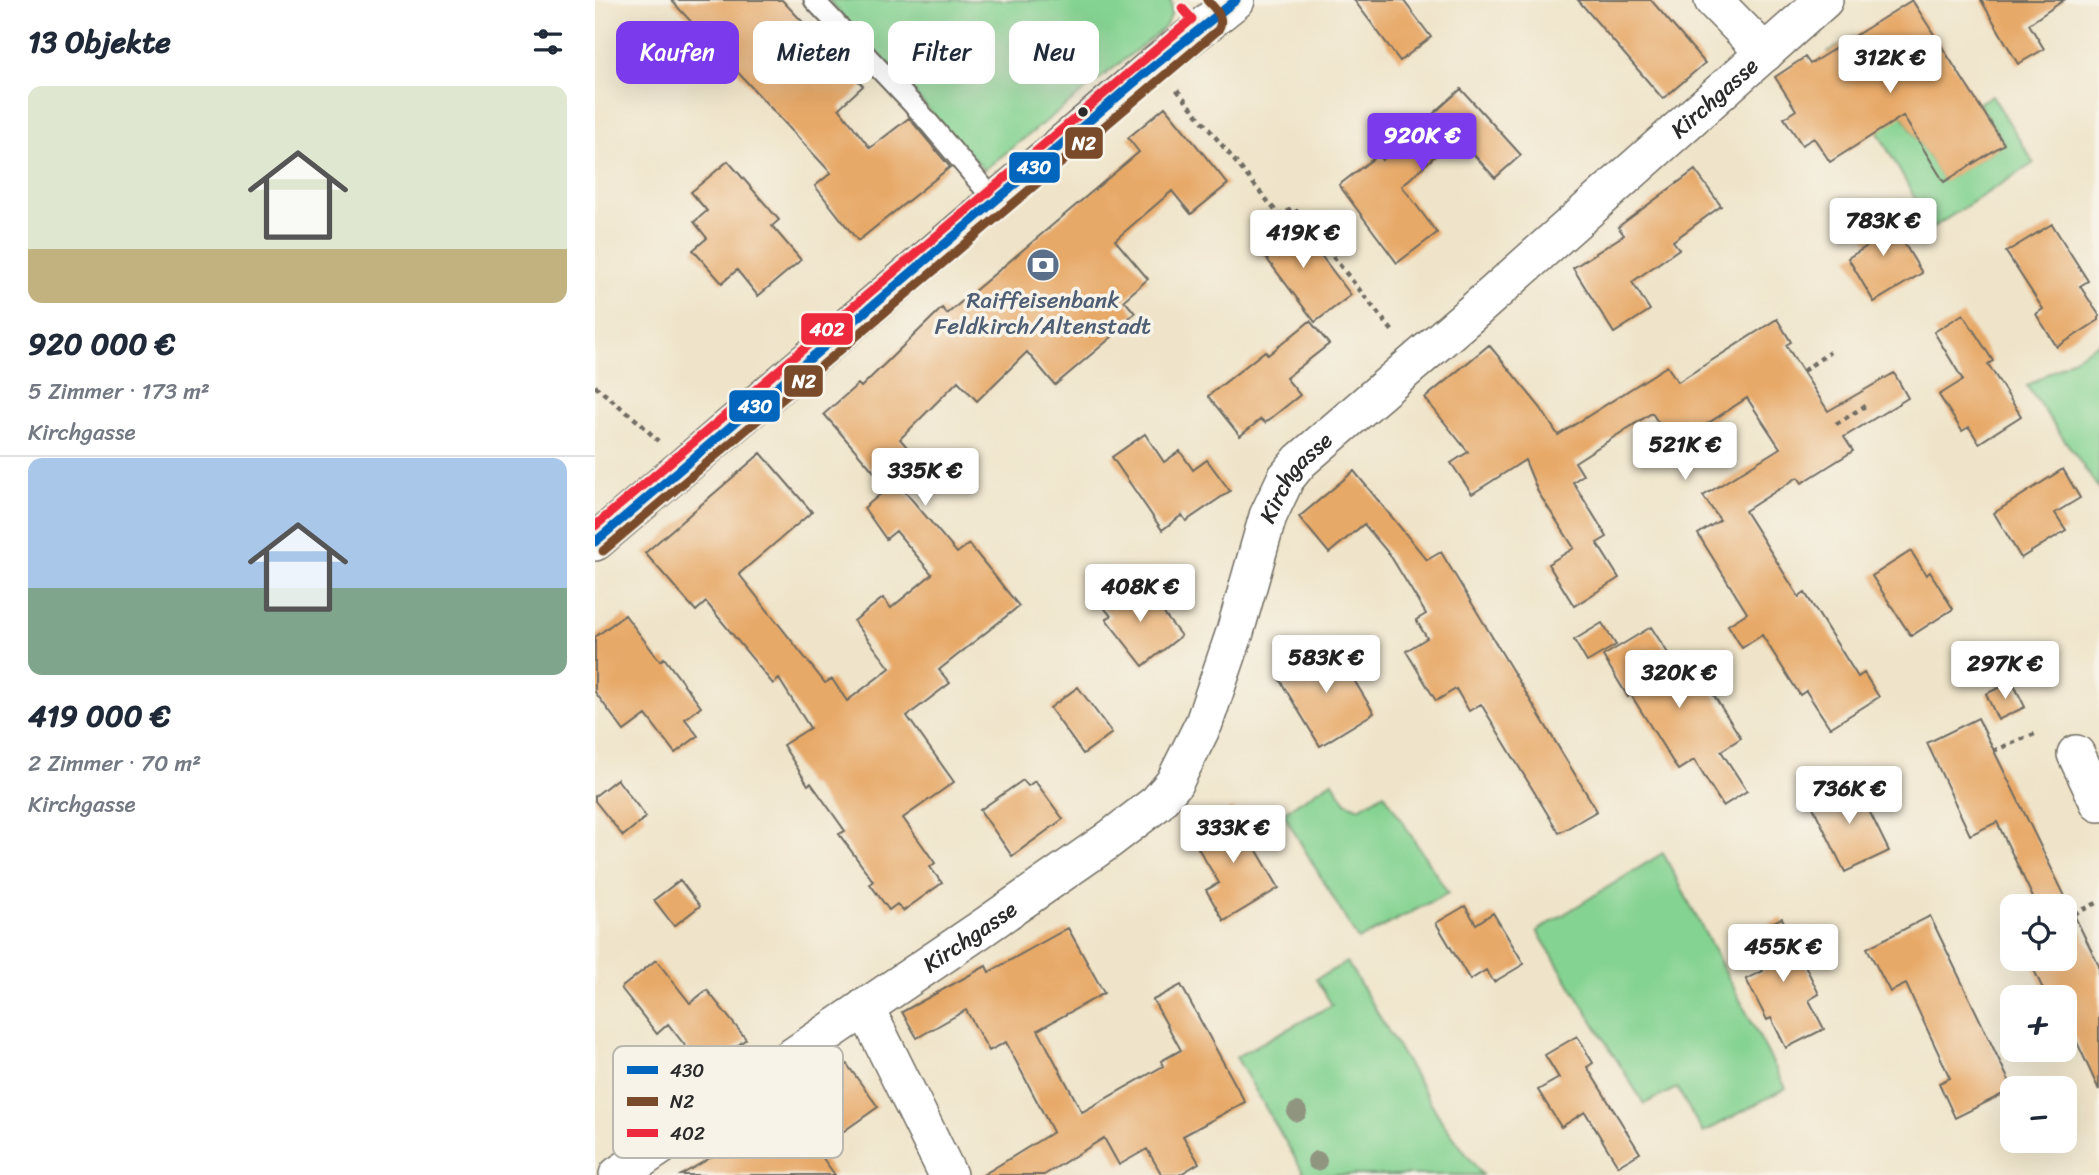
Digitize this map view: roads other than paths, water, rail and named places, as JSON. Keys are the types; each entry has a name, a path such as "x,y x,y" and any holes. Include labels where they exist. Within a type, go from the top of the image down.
{"street":[{"path":"1713,0 1765,53"},
{"name":"Kirchgasse","path":"808,1046 1106,842 1163,796 1188,759 1204,723 1235,632 1268,516 1286,478 1300,461 1825,0"},
{"path":"595,542 1168,54 1212,7"},
{"path":"2076,754 2099,803"},
{"path":"865,1007 948,1175"},
{"name":"Kirchgasse","path":"618,1175 643,1158"}],"lane":[{"path":"814,0 919,111 995,201"}],"place":[{"name":"Raiffeisenbank Feldkirch/Altenstadt","path":"1043,265"}]}
